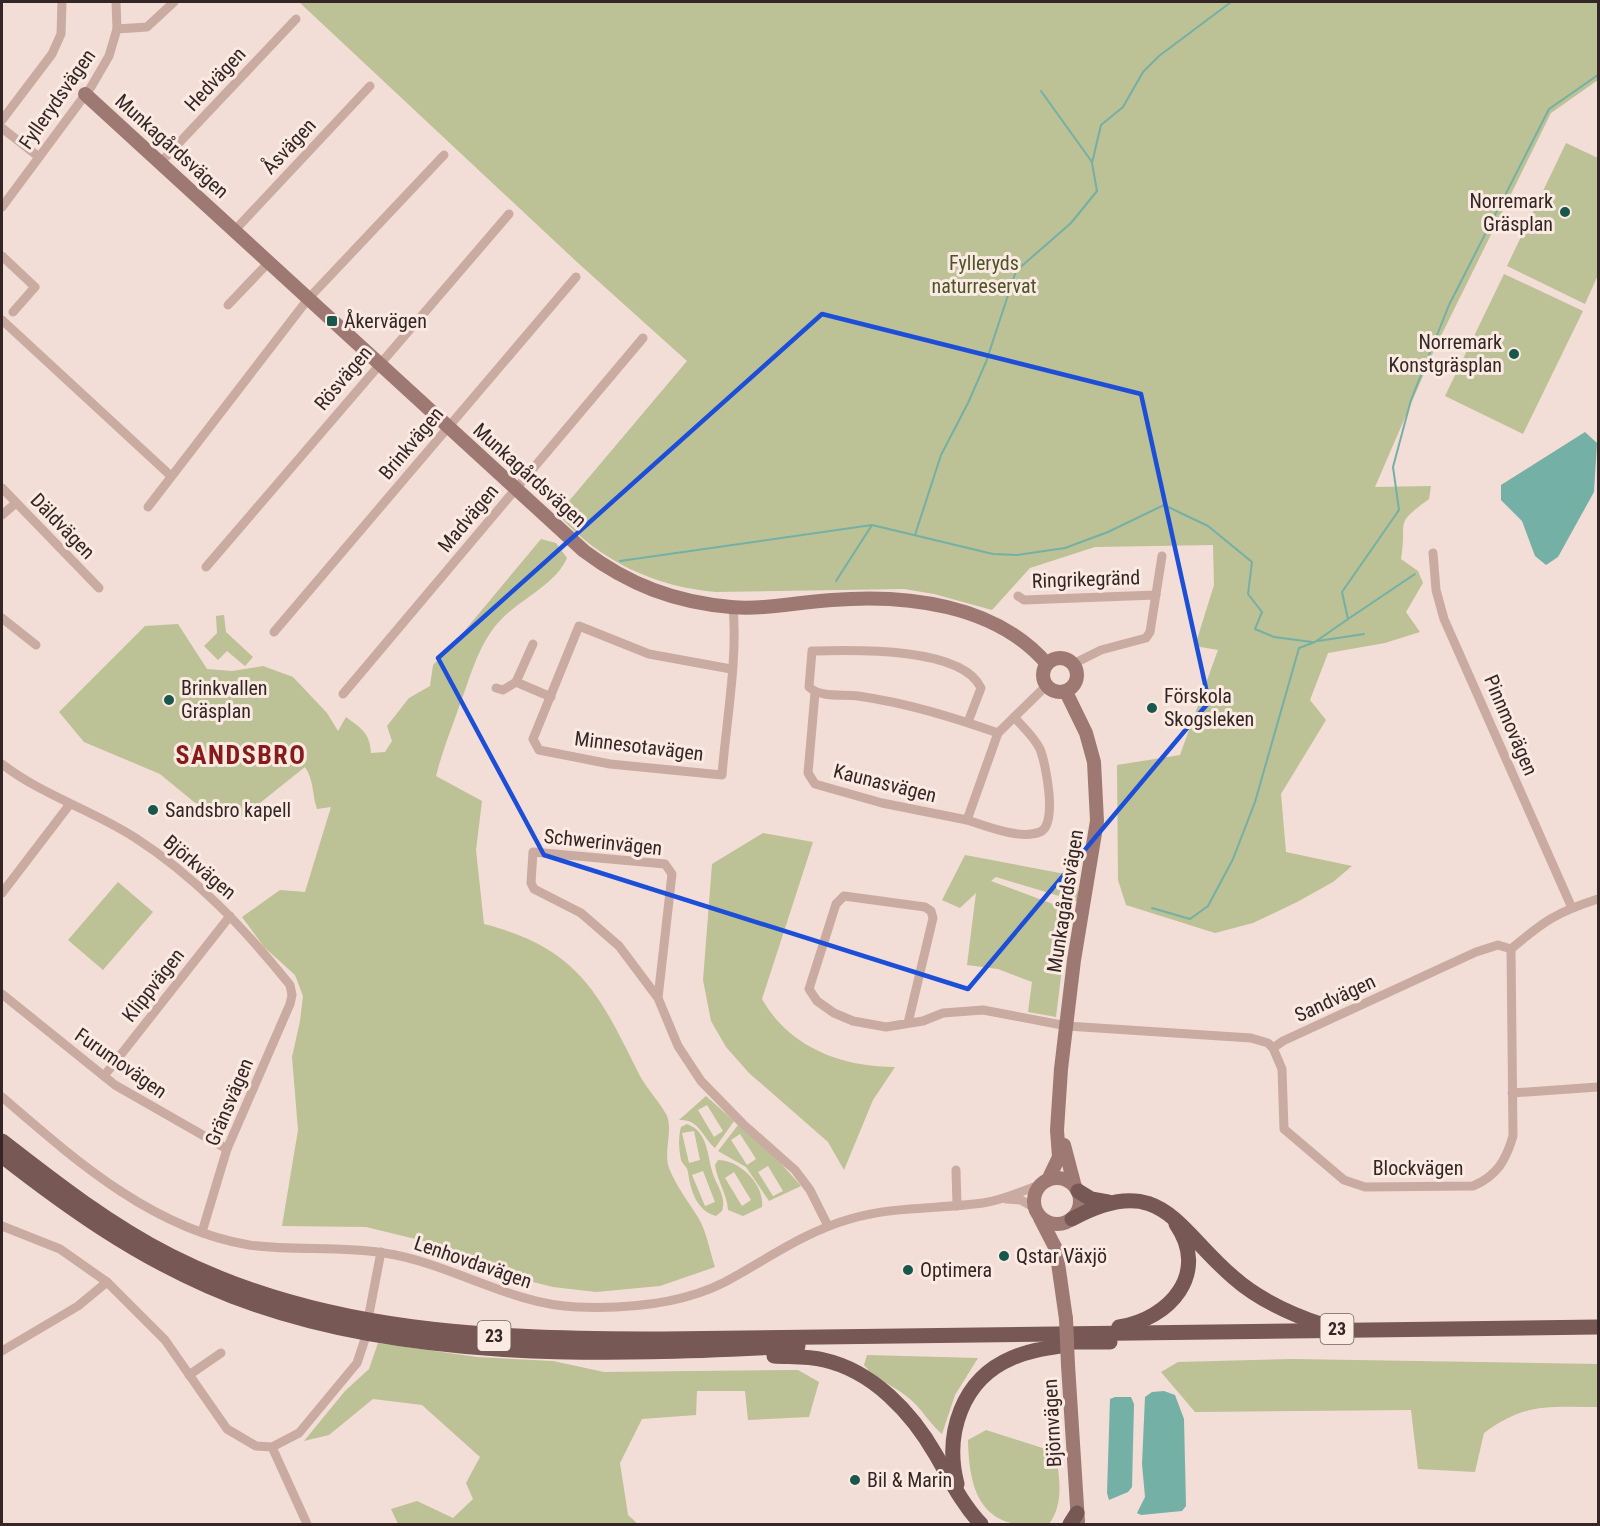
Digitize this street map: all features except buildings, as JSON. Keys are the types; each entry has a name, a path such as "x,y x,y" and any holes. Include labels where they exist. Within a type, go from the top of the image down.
{"main road":[{"name":"23","path":"2,1141 83,1203 169,1255 227,1282 268,1296 370,1322 456,1333 575,1338 1599,1335"},
{"name":"23","path":"2,1156 80,1215 144,1255 210,1287 298,1317 401,1338 487,1347 693,1350 1338,1329 1599,1327"},
{"path":"1076,1189 1091,1199 1108,1202 1139,1202 1169,1215 1188,1229 1231,1276 1256,1295 1287,1311 1338,1329"},
{"path":"1070,1220 1108,1202"},
{"path":"961,1498 954,1466 953,1438 960,1412 972,1390 990,1371 1011,1358 1077,1337 1145,1320 1158,1314 1177,1296 1187,1275 1188,1251 1185,1239 1169,1215"},
{"path":"693,1350 824,1359 858,1373 891,1398 916,1424 961,1498 981,1524"}],"street":[{"path":"2,120 52,54 61,34 62,2"},
{"name":"Fyllerydsvägen","path":"2,207 110,56 117,29 116,2"},
{"path":"117,29 147,27 174,2"},
{"name":"Hedvägen","path":"160,163 296,19"},
{"name":"Åsvägen","path":"235,230 370,86"},
{"name":"Munkagårdsvägen","path":"85,94 584,551 631,582 658,594 733,607 877,598 929,603 979,618 1003,630 1021,641 1047,664"},
{"path":"2,128 39,157"},
{"path":"148,507 308,299 444,155"},
{"name":"Rösvägen","path":"206,567 509,214"},
{"path":"2,256 35,287 13,312"},
{"path":"228,305 269,262"},
{"name":"Brinkvägen","path":"274,632 576,277"},
{"path":"2,320 171,476"},
{"name":"Madvägen","path":"343,694 643,338"},
{"name":"Däldvägen","path":"2,488 99,588"},
{"path":"2,515 16,502"},
{"name":"Pinnmovägen","path":"1433,553 1436,590 1444,619 1572,908"},
{"name":"Ringrikegränd","path":"1073,664 1101,650 1146,638 1162,556"},
{"name":"Ringrikegränd","path":"1018,596 1024,600 1156,595"},
{"name":"Minnesotavägen","path":"731,669 649,654 579,626 533,739 539,750 610,764 722,775 731,669 733,607"},
{"path":"2,618 36,645"},
{"path":"496,688 503,690 516,682 533,644"},
{"name":"Kaunasvägen","path":"968,722 981,688 978,681 954,666 922,656 877,650 812,651 809,687 815,693 808,773 815,784 882,803 1025,834 1038,833 1044,830 1049,821 1045,764 1034,738 1014,717"},
{"path":"1060,658 1073,664 1077,673 1076,682 1066,692 1055,692 1047,686 1044,672 1047,664 1060,658"},
{"path":"516,682 551,697"},
{"path":"968,820 998,733 1047,686"},
{"name":"Munkagårdsvägen","path":"1045,1182 1059,1157 1057,1130 1061,1069 1074,960 1097,821 1097,787 1086,733 1066,692"},
{"path":"815,693 892,701 968,722 998,733"},
{"name":"Björkvägen","path":"2,764 70,804 133,836 180,872 230,916 292,989"},
{"path":"2,893 70,804"},
{"name":"Schwerinvägen","path":"658,998 672,874 668,866 533,852 531,883 534,889 571,906 592,921 625,953 658,998 672,1034 692,1068 719,1101 795,1170 810,1190 828,1226"},
{"path":"908,1023 933,918 931,911 925,907 844,896 836,904 809,989 817,1001 834,1013 853,1021 886,1027 923,1021 943,1013 983,1010 1067,1026 1251,1038 1268,1043 1273,1048"},
{"path":"1511,949 1544,920 1599,899"},
{"name":"Klippvägen","path":"104,1076 230,916"},
{"name":"Sandvägen","path":"1273,1048 1283,1041 1476,952 1498,945 1511,949"},
{"name":"Blockvägen","path":"1273,1048 1282,1069 1284,1129 1344,1180 1365,1187 1473,1186 1489,1179 1506,1158 1512,1136 1511,949"},
{"name":"Gränsvägen","path":"202,1232 228,1149 287,1014 292,989"},
{"name":"Furumovägen","path":"2,994 104,1076 143,1102 228,1149"},
{"path":"1512,1093 1599,1087"},
{"name":"Lenhovdavägen","path":"2,1097 108,1183 158,1213 202,1232 228,1240 273,1248 381,1252 414,1260 535,1302 576,1307 628,1307 682,1298 723,1282 828,1226 885,1211 957,1206 1004,1199 1021,1200 1037,1212"},
{"name":"Munkagårdsvägen","path":"1059,1122 1076,1189"},
{"path":"956,1170 957,1206"},
{"path":"1062,1179 1076,1189 1079,1206 1056,1249 1037,1212 1036,1192 1045,1182 1062,1179"},
{"name":"Lenhovdavägen","path":"1004,1199 1045,1182"},
{"path":"1037,1212 1052,1224 1070,1220"},
{"path":"2,1226 60,1249 107,1282 165,1340 226,1429 256,1446 272,1447 299,1433 357,1364 365,1339"},
{"name":"Björnvägen","path":"1056,1249 1066,1319 1075,1521"},
{"path":"369,1314 381,1252"},
{"path":"2,1351 78,1306 107,1282"},
{"path":"189,1375 221,1353"},
{"path":"272,1447 307,1524"}],"highlighted area":[{"path":"822,314 1141,394 1209,702 968,989 544,855 438,658"}],"green space":[{"name":"Fylleryds naturreservat","path":"299,2 1598,2 1598,80 1551,113 1436,346 1375,487 1431,486 1429,499 1410,514 1403,530 1401,559 1418,571 1423,583 1406,612 1420,632 1385,643 1328,653 1310,700 1326,720 1281,794 1286,852 1352,866 1333,882 1297,902 1253,923 1215,933 1126,905 1118,880 1117,765 1180,755 1218,650 1195,646 1214,585 1213,545 1095,547 1030,568 992,610 934,594 904,589 716,592 693,589 671,584 629,568 609,558 591,545 558,514 687,361 578,263"},
{"name":"Norremark Gräsplan","path":"1566,143 1598,158 1598,275 1585,304 1507,266"},
{"name":"Norremark Konstgräsplan","path":"1504,274 1583,311 1523,434 1445,396"},
{"path":"541,539 556,543 567,558 554,577 505,615 490,633 471,674 436,776 482,801 476,850 484,924 517,934 543,947 565,961 583,979 598,998 643,1081 666,1114 669,1126 667,1161 669,1168 702,1224 715,1267 660,1286 596,1292 553,1287 505,1275 432,1243 366,1227 282,1226 298,1130 292,1057 303,996 295,975 264,947 242,917 280,890 305,892 331,807 317,809 305,767 245,815 219,818 194,802 160,774 84,742 59,712 145,626 178,624 207,669 232,671 263,666 293,677 327,713 338,731 346,717 367,736 371,753 385,752 392,741 387,726 409,698 430,686 433,665 451,647"},
{"path":"224,615 226,632 253,657 245,666 227,651 218,660 204,646 217,633 216,616"},
{"path":"763,833 813,842 762,999 773,1016 787,1030 818,1051 855,1063 895,1067 873,1100 844,1170 828,1142 749,1073 726,1047 711,1021 703,980 712,864"},
{"path":"965,855 1076,876 1079,902 996,877 991,881 1069,910 1056,1017 1028,1012 1032,982 998,969 967,965 976,893 960,908 942,900"},
{"path":"118,882 153,912 103,970 68,940"},
{"path":"706,1096 734,1121 715,1148 696,1125 686,1120 679,1120","holes":["707,1105 723,1131 714,1137 698,1110"]},
{"path":"687,1124 694,1128 706,1144 712,1171 723,1201 722,1211 716,1216 703,1209 692,1192 687,1170 680,1156 681,1127","holes":["694,1131 700,1160 689,1163 682,1133","703,1171 715,1202 705,1206 692,1175"]},
{"path":"738,1125 777,1159 801,1186 769,1201 746,1167 718,1151","holes":["740,1134 756,1159 747,1165 731,1140","768,1166 783,1191 773,1196 758,1172"]},
{"path":"718,1160 726,1161 735,1164 749,1175 759,1190 762,1207 743,1216 728,1210 715,1165","holes":["734,1172 751,1200 742,1206 725,1178"]},
{"path":"378,1343 477,1357 553,1361 604,1372 798,1370 819,1382 809,1417 748,1420 745,1391 697,1391 696,1415 642,1419 620,1463 628,1515 638,1524 398,1524 391,1509 417,1501 453,1518 473,1499 466,1483 480,1457 422,1405 373,1399 329,1435 304,1441 345,1391 369,1369"},
{"path":"867,1355 978,1358 955,1395 942,1434 910,1399 864,1365"},
{"path":"1293,1359 1598,1364 1598,1407 1538,1408 1499,1423 1484,1433 1475,1472 1418,1469 1411,1410 1195,1412 1161,1372 1178,1362"},
{"path":"986,1430 1055,1452 1060,1490 1057,1508 1049,1524 1024,1525 1002,1520 983,1504 973,1480 968,1440"}],"water":[{"path":"1585,432 1597,443 1594,492 1558,557 1546,565 1535,556 1522,521 1501,500 1501,485"},
{"path":"1164,1391 1175,1395 1184,1419 1186,1506 1182,1511 1141,1515 1137,1513 1145,1497 1142,1464 1145,1397 1152,1392"},
{"path":"1131,1397 1134,1404 1132,1487 1128,1492 1109,1500 1107,1493 1110,1399"}],"waterway":[{"path":"915,535 941,455 986,362 1016,271 1071,223 1097,191 1092,163 1101,125 1123,107 1143,72 1159,56 1231,2"},
{"path":"1152,908 1190,919 1208,906 1233,859 1255,802 1299,648 1315,642 1348,619 1342,592 1399,510 1393,467 1411,400 1449,305 1549,109 1598,75"},
{"path":"1041,91 1092,162"},
{"path":"620,561 872,525 993,554 1017,555 1065,548 1108,532 1164,505 1208,526 1252,562 1248,594 1262,612 1255,629 1274,637 1312,642"},
{"path":"836,581 872,525"},
{"path":"1348,619 1415,574"},
{"path":"1318,641 1364,634"}],"place":[{"name":"Norremark Gräsplan","path":"1565,212"},
{"name":"Åkervägen","path":"332,321"},
{"name":"Norremark Konstgräsplan","path":"1514,354"},
{"name":"Brinkvallen Gräsplan","path":"169,700"},
{"name":"Förskola Skogsleken","path":"1152,708"},
{"name":"Sandsbro kapell","path":"153,810"},
{"name":"Qstar Växjö","path":"1004,1256"},
{"name":"Optimera","path":"908,1270"},
{"name":"Bil & Marin","path":"855,1480"}],"district":[{"name":"SANDSBRO","path":"241,755"}]}
